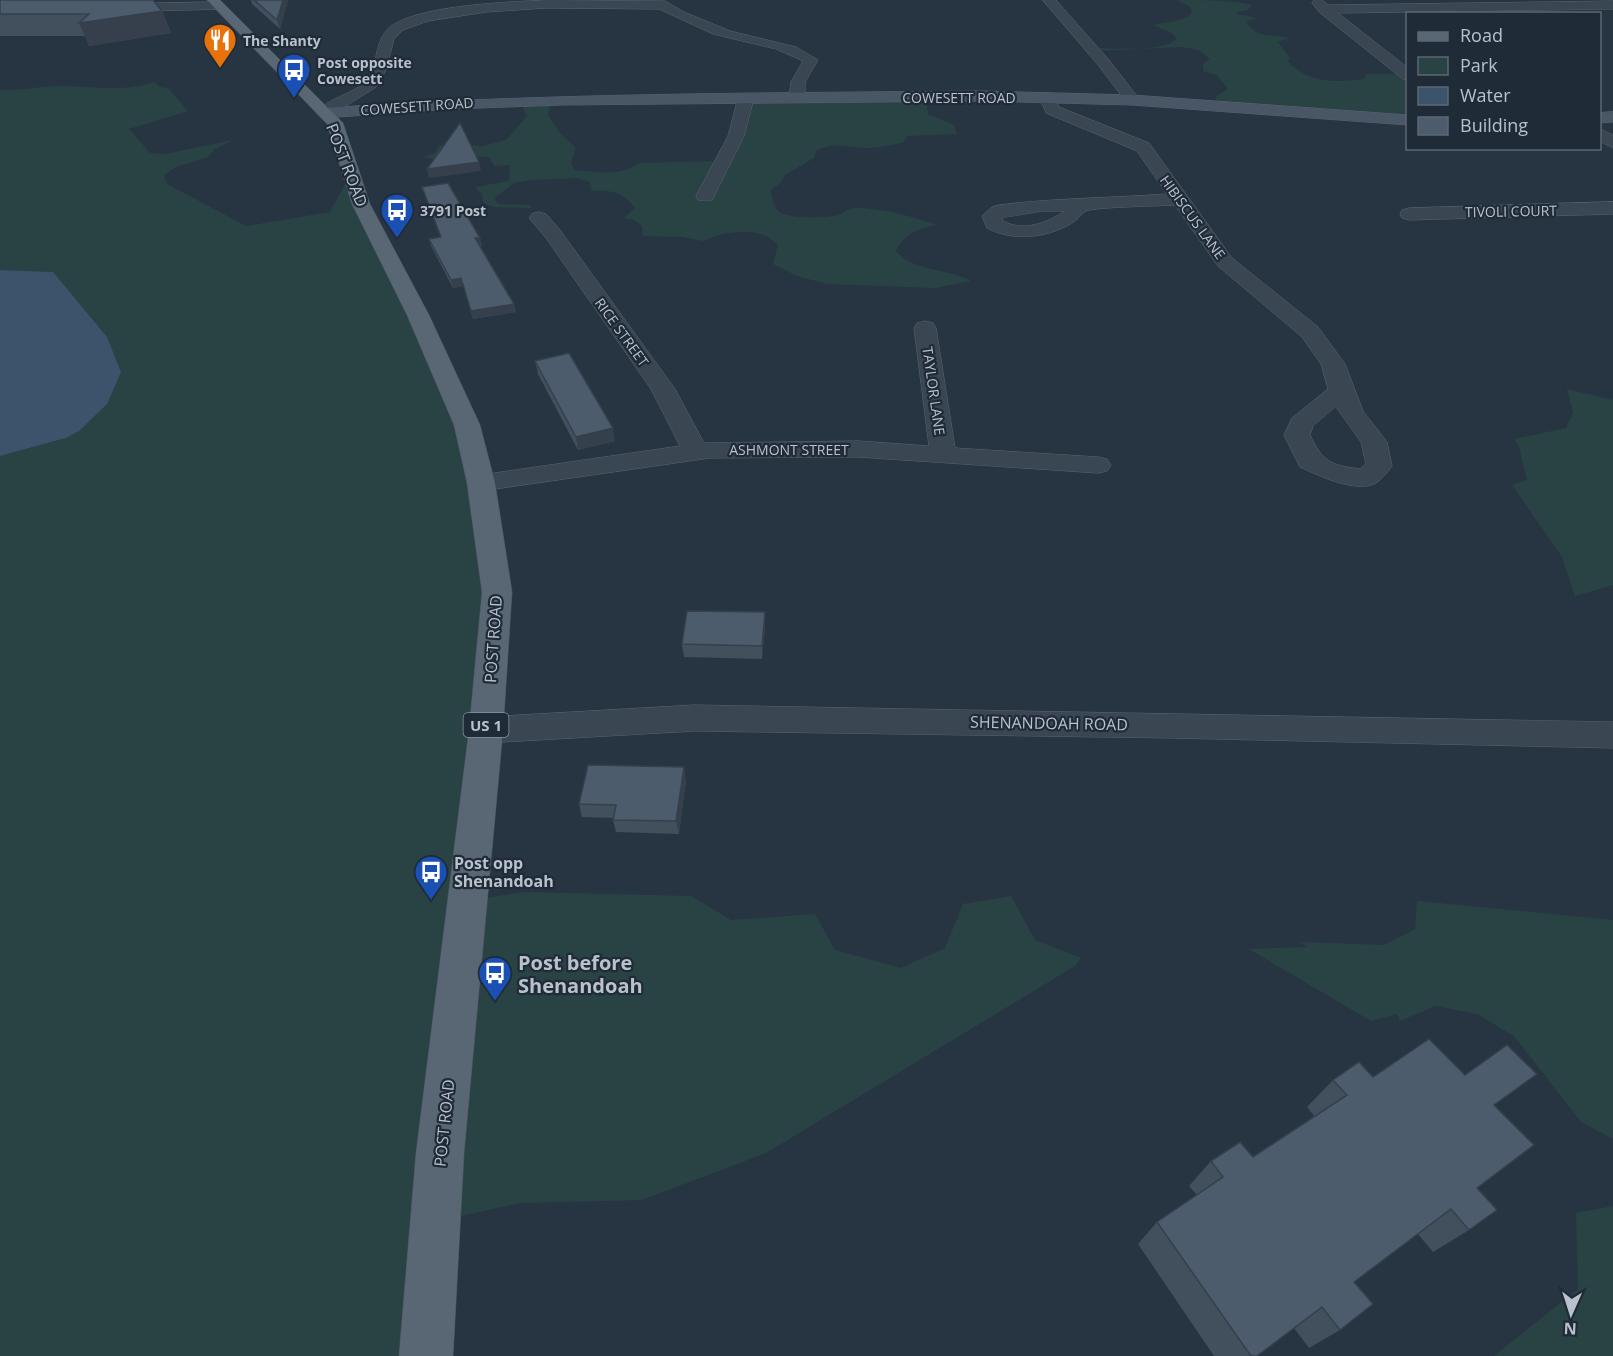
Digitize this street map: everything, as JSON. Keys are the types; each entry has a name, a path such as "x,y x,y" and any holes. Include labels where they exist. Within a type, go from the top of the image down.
{"main road":[{"name":"POST ROAD","path":"216,3 330,118 361,204 418,315 467,425 481,483 497,592 486,730 440,1153 426,1356"},
{"name":"COWESETT ROAD","path":"330,118 510,101 1048,98 1132,100 1406,120"}],"street":[{"path":"1049,0 1104,63 1132,100"},
{"path":"669,2 665,8 726,33 799,52 811,60 798,82 797,98"},
{"path":"330,118 371,84 378,71 387,38 398,27 418,19 460,10 490,7 669,2"},
{"path":"94,8 216,3"},
{"path":"1319,4 1613,5"},
{"path":"1319,4 1406,75"},
{"path":"705,196 736,136 746,98"},
{"name":"HIBISCUS LANE","path":"1048,98 1052,110 1069,119 1125,136 1143,147 1225,262 1310,332 1333,364 1341,391"},
{"path":"1081,207 1178,199"},
{"name":"TIVOLI COURT","path":"1409,214 1613,208"},
{"name":"RICE STREET","path":"539,218 553,234 663,389 696,452"},
{"name":"TAYLOR LANE","path":"925,328 943,453"},
{"name":"ASHMONT STREET","path":"481,483 710,450 858,449 1098,465"},
{"name":"SHENANDOAH ROAD","path":"486,730 695,718 1172,724 1613,735"}],"green space":[{"path":"1176,0 1225,1 1252,5 1248,10 1236,12 1237,14 1258,18 1246,21 1255,31 1265,35 1289,38 1278,42 1290,58 1287,61 1304,74 1322,80 1363,79 1367,74 1406,74 1406,120 1217,105 1216,96 1228,89 1217,75 1203,71 1203,64 1210,59 1199,50 1182,47 1094,51 1093,48 1149,48 1170,43 1177,39 1172,33 1152,25 1189,16 1192,11 1189,6"},
{"path":"154,82 160,87 168,88 188,111 129,129 150,153 165,154 233,140 215,149 208,157 176,167 164,175 167,184 246,226 330,212 350,175 468,438 493,668 469,901 522,892 691,896 731,920 815,914 835,950 901,968 945,948 963,904 1011,896 1035,940 1081,958 1075,966 766,1153 642,1200 520,1203 439,1221 425,1356 0,1356 0,456 66,438 79,431 53,272 0,270 0,90 58,86 122,88"},
{"path":"926,97 928,114 954,125 957,134 907,136 903,143 873,148 837,145 824,147 817,150 814,158 785,175 782,182 770,191 777,210 791,216 826,217 839,215 852,208 866,208 897,213 937,225 907,236 896,251 912,263 971,281 935,288 827,284 797,276 773,264 778,245 766,236 752,232 726,233 704,241 682,237 643,236 642,226 634,220 624,218 635,208 625,198 610,191 591,191 590,182 576,178 514,183 494,198 498,204 530,205 532,208 493,207 483,202 482,194 475,187 509,181 510,165 494,166 489,157 459,156 434,159 423,157 436,153 439,145 483,146 506,140 527,116 521,103 551,101 548,115 560,133 576,148 571,163 574,170 616,172 639,163 723,161 748,100"},
{"path":"1567,389 1613,400 1613,585 1575,596 1562,557 1512,485 1527,480 1519,447 1514,439 1566,428 1573,413"},
{"path":"1417,901 1613,920 1613,1139 1581,1122 1514,1036 1477,1014 1436,1006 1400,1021 1397,1014 1371,1021 1249,949 1307,947 1299,942 1384,945 1415,929"},
{"path":"1613,1206 1613,1356 1494,1356 1578,1289 1576,1213"}],"water":[{"path":"0,270 53,272 107,337 121,372 107,404 79,431 66,438 0,456"}],"building":[{"path":"0,0 153,0 162,11 79,23 89,14 0,14"},
{"path":"254,0 283,0 277,20"},
{"path":"460,123 479,162 427,169"},
{"path":"448,183 480,238 475,238 514,304 471,311 461,278 451,280 429,239 441,237 422,187"},
{"path":"569,353 613,428 576,437 535,361"},
{"path":"687,611 765,612 762,646 682,644"},
{"path":"588,765 684,767 676,821 613,820 616,805 579,804"},
{"path":"1429,1039 1465,1075 1507,1045 1537,1074 1494,1105 1534,1145 1477,1188 1497,1210 1469,1230 1451,1209 1354,1282 1373,1304 1340,1330 1322,1307 1257,1356 1251,1356 1157,1222 1223,1177 1211,1161 1240,1142 1253,1157 1347,1095 1333,1080 1359,1062 1373,1077"}],"place":[{"name":"The Shanty","path":"220,69"},
{"name":"Post opposite Cowesett","path":"294,99"},
{"name":"3791 Post","path":"397,239"},
{"name":"Post opp Shenandoah","path":"431,901"},
{"name":"Post before Shenandoah","path":"495,1002"}]}
